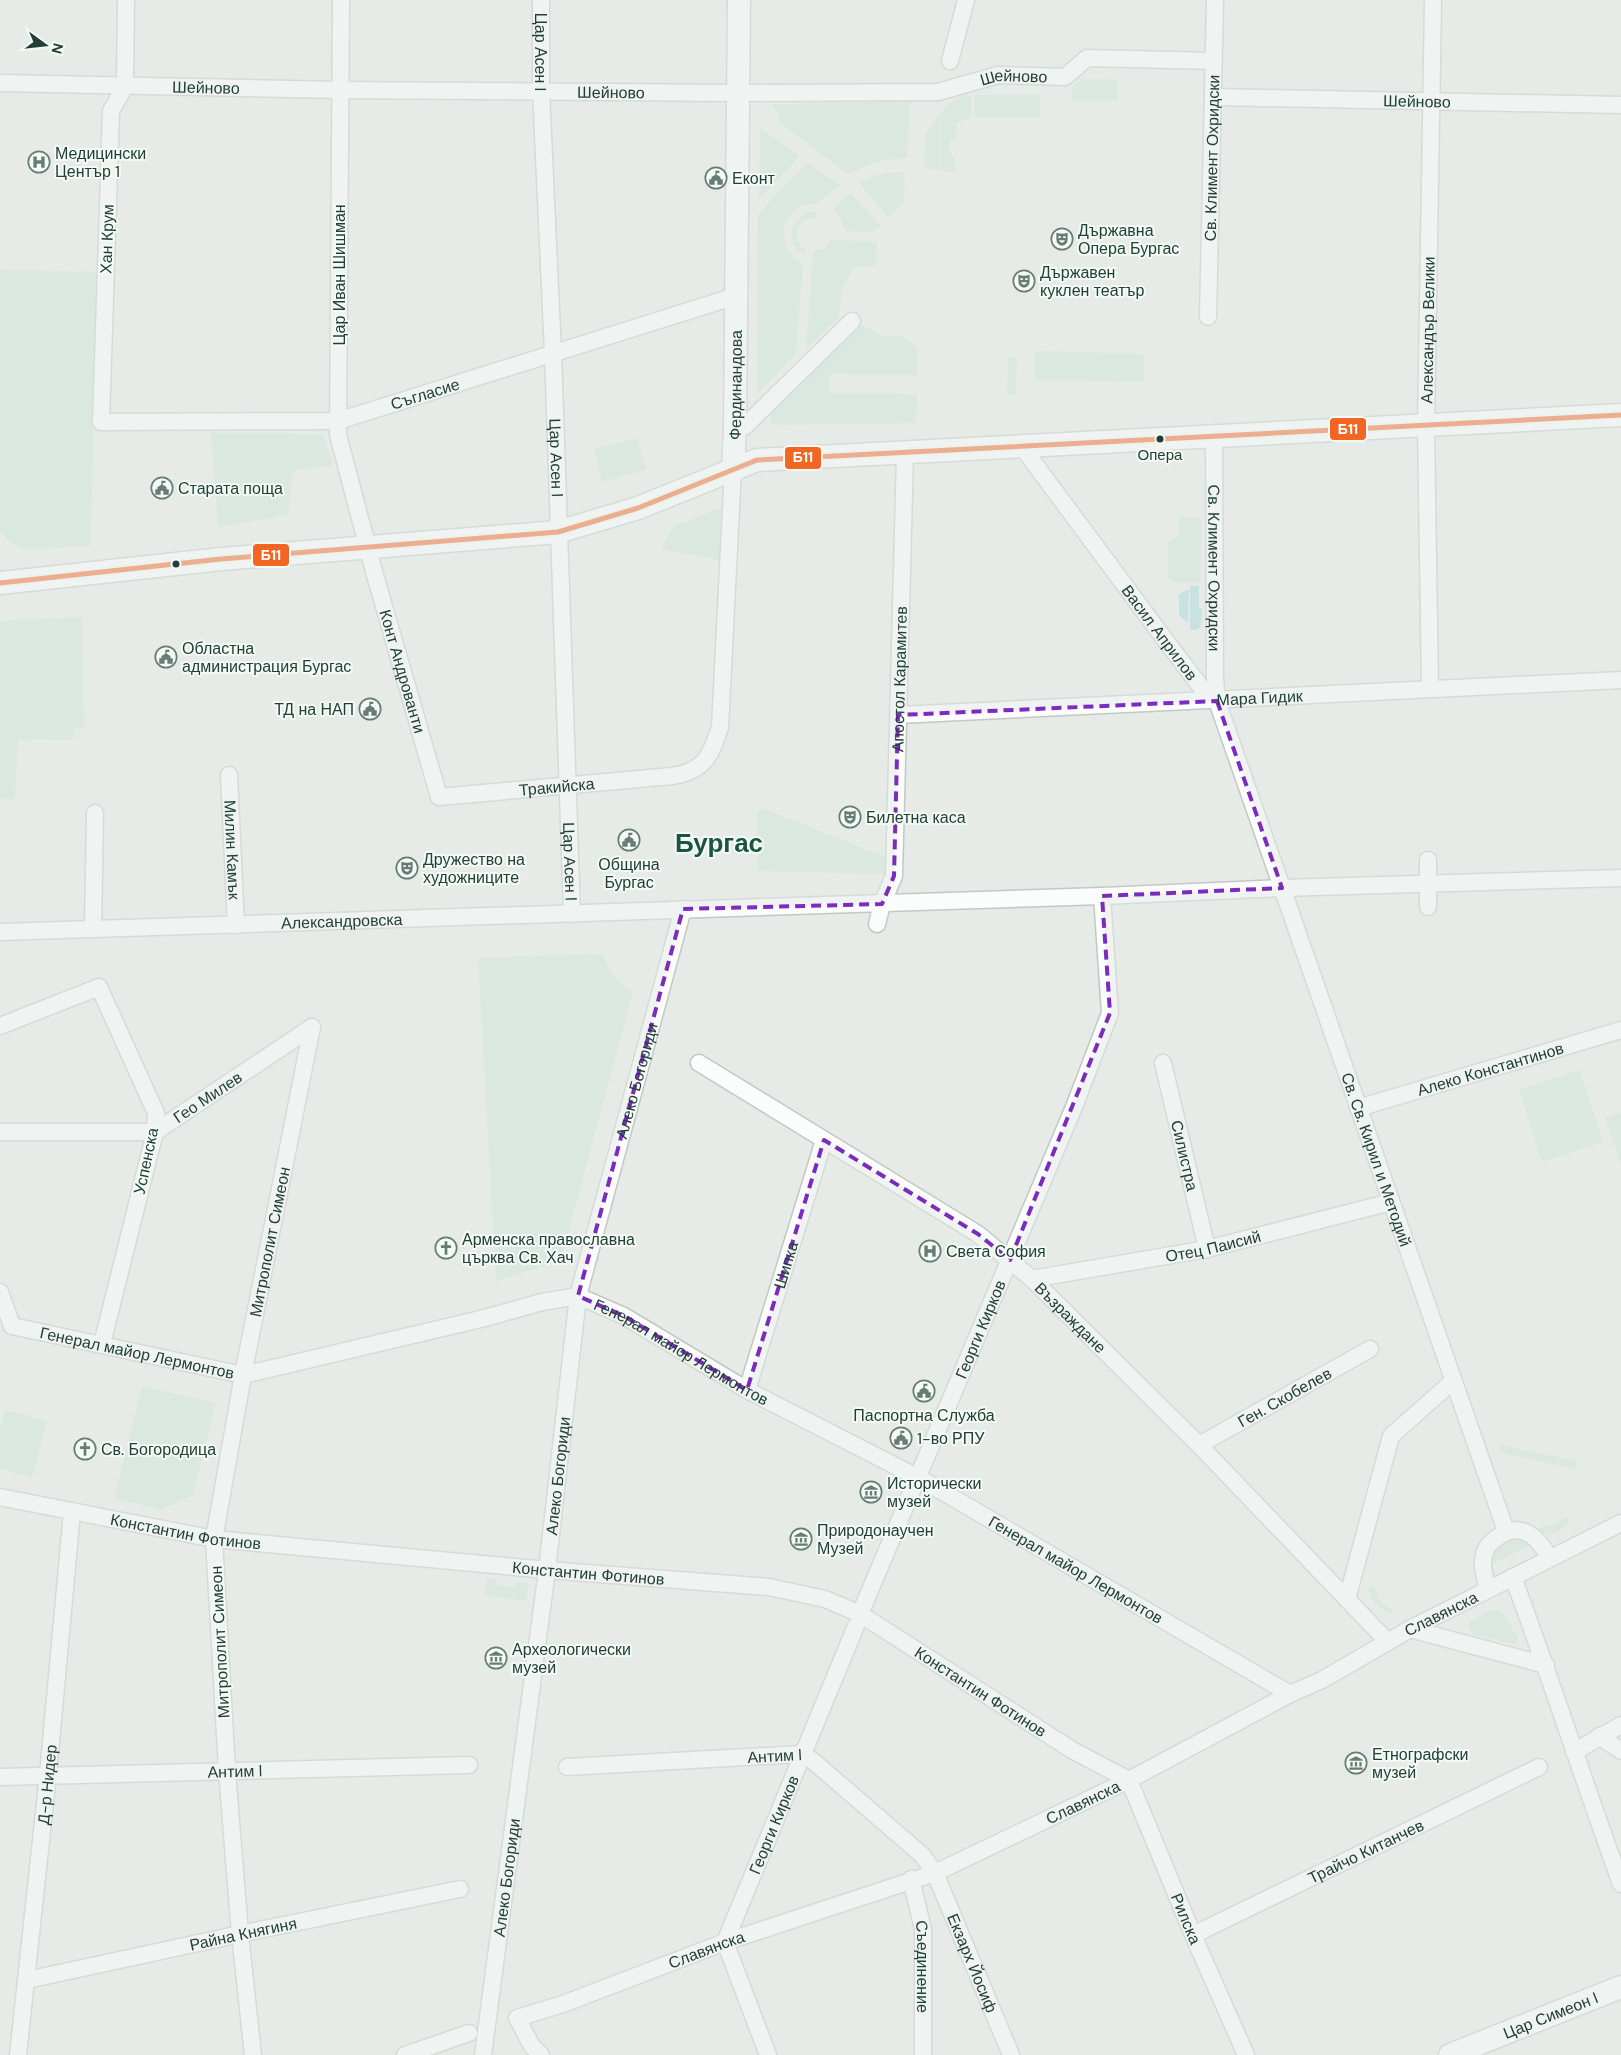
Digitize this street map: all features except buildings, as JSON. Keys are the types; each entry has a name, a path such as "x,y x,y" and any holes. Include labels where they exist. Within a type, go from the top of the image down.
{"main road":[{"name":"Фердинандова","path":"733,469 739,0"},
{"path":"0,583 221,559 558,532 638,508 757,460 905,454 1621,415"},
{"name":"Цар Симеон I","path":"1455,2054 1621,1987"}],"street":[{"name":"Хан Крум","path":"101,422 111,111 125,86 126,0"},
{"name":"Цар Иван Шишман","path":"341,0 338,435 368,546"},
{"name":"Цар Асен I","path":"542,0 541,91 553,353 572,914"},
{"path":"950,61 966,0"},
{"name":"Св. Климент Охридски","path":"1208,317 1215,0"},
{"name":"Александър Велики","path":"1430,690 1426,425 1433,0"},
{"name":"Шейново","path":"0,84 340,90 738,93 938,92 998,75 1065,77 1087,58 1214,61"},
{"name":"Шейново","path":"1213,96 1621,105"},
{"name":"Съгласие","path":"101,422 338,421 736,296"},
{"path":"744,428 852,321"},
{"name":"Св. Климент Охридски","path":"1214,437 1215,678 1217,701"},
{"name":"Васил Априлов","path":"1022,447 1174,652 1201,687 1217,701 1273,863"},
{"name":"Апостол Карамитев","path":"877,924 882,904 894,876 905,454"},
{"name":"Фердинандова","path":"672,776 682,774 706,761 712,752 720,727 733,469"},
{"name":"Конт Андрованти","path":"368,546 440,797"},
{"name":"Мара Гидик","path":"898,716 1621,680"},
{"name":"Милин Камък","path":"229,775 236,925"},
{"name":"Тракийска","path":"440,797 672,776"},
{"path":"93,929 95,813"},
{"path":"1428,860 1428,907"},
{"name":"Св. Св. Кирил и Методий","path":"1273,863 1506,1531"},
{"name":"Александровска","path":"0,932 1621,878"},
{"name":"Георги Кирков","path":"725,1942 961,1373 1074,1107 1110,1013 1102,896"},
{"name":"Алеко Богориди","path":"483,2055 547,1570 578,1296 683,909"},
{"name":"Успенска","path":"0,1026 99,986 156,1113 155,1132 102,1344"},
{"name":"Гео Милев","path":"0,1132 155,1132 312,1027"},
{"name":"Митрополит Симеон","path":"253,2055 240,1934 227,1771 214,1539 243,1375 312,1027"},
{"name":"Алеко Константинов","path":"1358,1108 1621,1030"},
{"name":"Възраждане","path":"699,1063 978,1234 1010,1260 1199,1445 1388,1642"},
{"name":"Силистра","path":"1163,1063 1207,1249"},
{"name":"Шипка","path":"747,1390 824,1140"},
{"name":"Отец Паисий","path":"1032,1280 1207,1249 1391,1202"},
{"name":"Генерал майор Лермонтов","path":"0,1292 12,1326 243,1375 485,1318 555,1299 578,1296 624,1316 747,1390 919,1478 1290,1694"},
{"name":"Ген. Скобелев","path":"1199,1445 1370,1348"},
{"path":"1347,1599 1391,1436 1453,1380"},
{"name":"Константин Фотинов","path":"0,1497 214,1539 547,1570 769,1586 825,1599 1072,1750 1129,1780"},
{"name":"Д-р Нидер","path":"18,2055 48,1775 72,1512"},
{"name":"Славянска","path":"541,2055 532,2046 517,2018 563,2004 725,1942 911,1879 934,1873 1129,1780 1290,1694 1322,1680 1410,1629 1621,1522"},
{"path":"1488,1589 1483,1570 1484,1555 1489,1543 1506,1531 1515,1530 1529,1533 1541,1542 1550,1558"},
{"path":"1513,1577 1546,1665 1574,1752 1621,1884"},
{"path":"1410,1629 1546,1665"},
{"path":"1574,1752 1621,1725"},
{"path":"1599,1736 1621,1751"},
{"name":"Антим I","path":"568,1767 802,1754 813,1761 922,1855 934,1873"},
{"name":"Антим I","path":"0,1777 469,1765"},
{"name":"Трайчо Китанчев","path":"1193,1934 1539,1767"},
{"name":"Рилска","path":"1129,1780 1246,2055"},
{"name":"Екзарх Йосиф","path":"934,1873 1011,2055"},
{"name":"Съединение","path":"911,1879 924,1929 923,2055"},
{"name":"Райна Княгиня","path":"27,1980 460,1889"},
{"path":"725,1942 768,2055"},
{"path":"405,2055 469,2033"}],"highlighted area":[{"path":"1217,701 1282,888 1102,896 1110,1013 1010,1260 978,1234 824,1140 747,1390 624,1316 578,1296 683,909 882,904 894,876 898,715"}],"green space":[{"path":"1082,79 1118,80 1118,101 1072,100 1072,87"},
{"path":"964,95 971,96 971,118 957,123 956,140 950,139 949,152 955,159 955,172 940,170 941,112 950,102"},
{"path":"975,95 1040,95 1040,118 975,118"},
{"path":"910,102 907,158 882,160 847,174 781,123 773,104"},
{"path":"940,114 939,170 929,169 924,163 925,135"},
{"path":"760,128 800,156 759,199"},
{"path":"807,162 840,185 819,202 797,208 786,221 783,229 785,245 795,259 803,263 796,353 757,394 758,214"},
{"path":"893,172 905,173 904,201 889,218 859,183 875,175"},
{"path":"851,193 881,226 872,232 845,231 841,219 832,209"},
{"path":"809,212 817,212 816,217 803,221 797,233 800,244 806,250 804,255 794,245 792,232 793,226 797,221"},
{"path":"830,240 877,242 876,266 854,267 842,289 839,317 806,349 813,251 823,249"},
{"path":"0,270 96,272 91,546 24,549 10,542 0,531"},
{"path":"862,325 883,336 901,335 918,348 917,375 830,374 829,393 917,394 916,423 771,425 771,412"},
{"path":"1035,351 1144,354 1144,382 1035,380"},
{"path":"1008,357 1017,357 1016,395 1007,395"},
{"path":"211,433 323,434 333,465 293,471 288,515 218,527"},
{"path":"637,438 646,469 602,482 594,449"},
{"path":"721,508 720,560 661,549 674,526"},
{"path":"1179,517 1202,518 1200,583 1174,583 1168,577 1168,543 1179,533"},
{"path":"82,617 84,728 74,729 73,739 18,740 15,799 0,799 0,623 3,621"},
{"path":"765,809 888,858 888,874 758,871 757,814 759,810"},
{"path":"604,954 614,977 633,992 561,1260 496,1282 478,958"},
{"path":"1580,1070 1603,1142 1542,1162 1519,1090"},
{"path":"1621,1112 1621,1164 1605,1118"},
{"path":"142,1386 216,1403 193,1495 161,1510 114,1498"},
{"path":"5,1410 47,1421 32,1478 0,1469 0,1428"},
{"path":"1500,1445 1577,1461 1575,1469 1498,1452"},
{"path":"1567,1517 1570,1520 1556,1532 1547,1534 1538,1531 1538,1528 1552,1525"},
{"path":"1504,1538 1525,1538 1531,1545 1490,1565 1494,1546"},
{"path":"487,1578 496,1579 496,1585 515,1588 516,1581 528,1583 526,1601 485,1595"},
{"path":"1369,1586 1377,1588 1377,1596 1383,1604 1393,1610 1392,1614 1376,1604 1369,1591"},
{"path":"1491,1610 1501,1611 1518,1637 1517,1643 1512,1644 1474,1635 1468,1628 1469,1622"}],"water":[{"path":"1190,586 1199,586 1199,608 1202,608 1201,626 1197,630 1190,630"},
{"path":"1189,589 1188,623 1179,615 1179,594"}],"transit line":[{"name":"Б11","path":"0,583 221,559 558,532 638,508 757,460 1621,415"}],"place":[{"name":"Медицински Център 1","path":"39,162"},
{"name":"Еконт","path":"716,178"},
{"name":"Държавна Опера Бургас","path":"1062,239"},
{"name":"Държавен куклен театър","path":"1024,281"},
{"name":"Опера","path":"1160,439"},
{"name":"Старата поща","path":"162,488"},
{"name":"Областна администрация Бургас","path":"166,657"},
{"name":"ТД на НАП","path":"370,709"},
{"name":"Билетна каса","path":"850,817"},
{"name":"Община Бургас","path":"629,840"},
{"name":"Дружество на художниците","path":"407,868"},
{"name":"Арменска православна църква Св. Хач","path":"446,1248"},
{"name":"Света София","path":"930,1251"},
{"name":"Паспортна Служба","path":"924,1391"},
{"name":"1-во РПУ","path":"901,1438"},
{"name":"Св. Богородица","path":"85,1449"},
{"name":"Исторически музей","path":"871,1492"},
{"name":"Природонаучен Музей","path":"801,1539"},
{"name":"Археологически музей","path":"496,1658"},
{"name":"Етнографски музей","path":"1356,1763"}],"district":[{"name":"Бургас","path":"719,843"}]}
